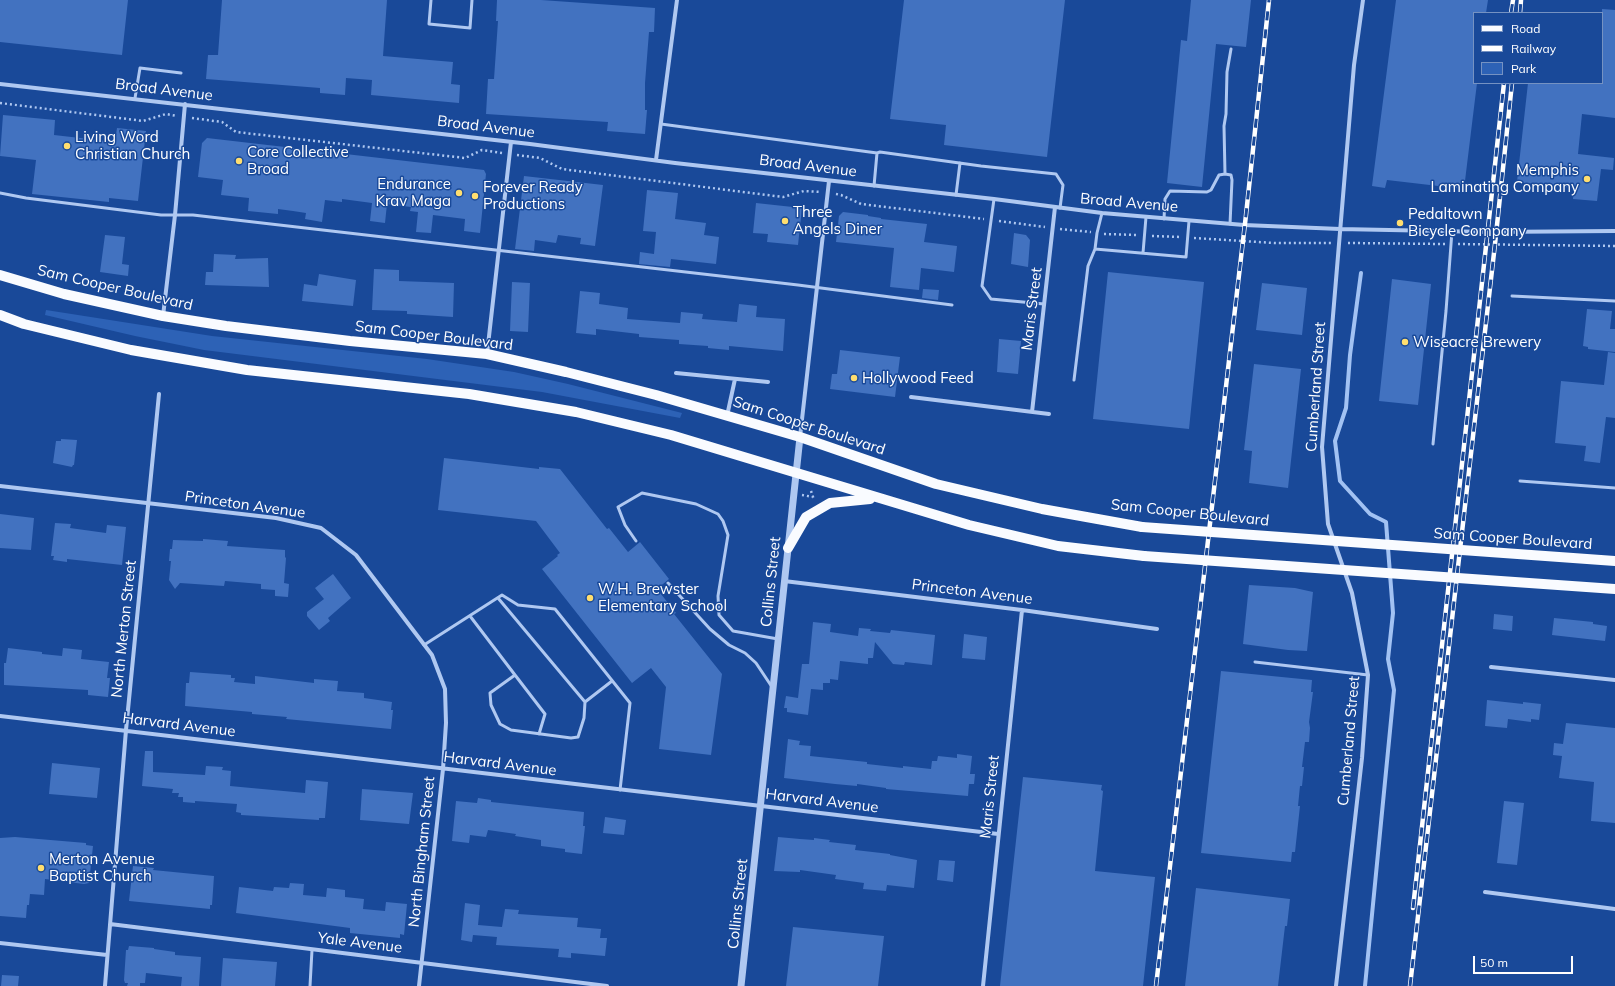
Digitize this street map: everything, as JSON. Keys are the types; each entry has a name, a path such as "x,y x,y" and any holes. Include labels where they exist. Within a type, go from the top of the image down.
{"main road":[{"name":"Sam Cooper Boulevard","path":"0,275 64,294 163,316 249,329 487,354 656,395 800,437 936,484 1042,509 1142,527 1615,561"},
{"path":"0,315 24,324 131,350 247,370 469,394 576,412 672,435 878,499 969,525 1058,546 1144,556 1615,590"},
{"path":"788,548 806,517 830,503 862,499 878,499"}],"street":[{"path":"656,160 677,0"},
{"name":"Cumberland Street","path":"1336,986 1362,758 1368,675 1352,593 1328,524 1322,447 1354,65 1363,0"},
{"name":"Broad Avenue","path":"0,84 135,98 511,142 956,196 994,199 1058,208 1189,221 1340,229 1615,231"},
{"path":"163,316 186,104"},
{"path":"487,354 511,142"},
{"name":"Collins Street","path":"742,986 762,806 784,581 830,181"},
{"name":"Maris Street","path":"1032,412 1053,228 1058,208"},
{"path":"676,373 768,382"},
{"path":"727,416 734,379"},
{"name":"North Merton Street","path":"105,986 126,730 159,394"},
{"path":"911,397 1049,414"},
{"name":"Princeton Avenue","path":"0,486 276,518 321,528 356,555 432,655 445,689 446,723 443,769"},
{"name":"Princeton Avenue","path":"784,581 1022,610 1157,629"},
{"name":"Maris Street","path":"983,986 1022,610"},
{"path":"1492,667 1615,680"},
{"name":"Harvard Avenue","path":"0,716 998,834"},
{"name":"North Bingham Street","path":"419,986 443,769"},
{"path":"1485,892 1615,908"},
{"name":"Yale Avenue","path":"110,924 607,986"},
{"path":"0,943 107,955"}],"lane":[{"path":"431,0 429,24 470,28 472,0"},
{"path":"1225,174 1224,126 1226,114 1227,72 1231,49"},
{"path":"135,98 140,68 182,73"},
{"path":"661,124 877,153 880,152 981,166 1056,174 1063,185 1058,208"},
{"path":"874,186 877,153"},
{"path":"956,196 960,163"},
{"path":"1164,218 1165,199 1170,191 1207,192 1211,190 1219,175 1225,174 1231,175 1232,180 1230,224"},
{"path":"0,193 26,198 175,215 193,215 952,305"},
{"path":"994,199 982,286 991,299 1044,304"},
{"path":"1074,380 1088,266 1095,249 1102,213"},
{"path":"1143,253 1146,217"},
{"path":"1095,249 1186,257 1189,221"},
{"path":"1433,444 1452,231"},
{"path":"1512,296 1615,301"},
{"path":"1520,481 1615,488"},
{"path":"636,541 625,525 618,507 642,492 696,504 718,514 723,521 728,535 718,596 719,615 733,631 778,638"},
{"path":"668,584 710,629 729,645 745,653 756,663 773,690"},
{"path":"424,645 502,595 518,605 555,609 630,703 620,790"},
{"path":"498,598 586,702"},
{"path":"470,616 545,714 539,734"},
{"path":"1256,662 1368,675"},
{"path":"515,675 490,693 490,705 500,724 511,730 571,738 578,737 584,718 586,702 612,681"},
{"path":"310,986 312,950"}],"path":[{"path":"0,103 143,121 166,114 184,116 222,122 236,132 465,158 482,150 540,158 562,169 783,197 804,191 828,193 842,195 861,204 1053,228"},
{"path":"811,491 815,502"},
{"path":"802,495 813,497"}],"green space":[{"path":"46,310 212,336 427,359 514,372 682,413 680,418 542,392 204,350 45,315"}],"building":[{"path":"0,0 128,0 122,55 0,42"},
{"path":"222,0 387,0 383,56 453,62 451,84 460,85 459,103 371,95 372,80 346,78 345,95 320,93 320,88 206,79 208,55 218,55"},
{"path":"497,0 541,0 655,8 654,32 649,32 645,83 645,110 647,110 645,134 607,131 608,122 486,114 488,79 494,79 498,21 496,21"},
{"path":"904,0 1065,0 1047,157 944,145 946,125 890,119"},
{"path":"1191,0 1251,0 1246,47 1216,44 1202,187 1167,183 1181,40 1187,41"},
{"path":"1396,0 1488,0 1486,12 1473,12 1473,84 1477,84 1464,189 1387,180 1385,188 1372,186"},
{"path":"1602,9 1615,10 1615,118 1582,114 1578,154 1614,158 1613,170 1601,169 1597,201 1573,199 1574,188 1517,182 1528,84 1603,84"},
{"path":"3,115 55,120 54,135 115,142 117,128 146,131 138,201 109,198 109,202 32,194 36,160 0,156"},
{"path":"207,138 484,170 486,174 480,233 464,231 465,219 433,215 431,233 416,232 418,212 410,211 411,207 387,204 385,223 370,221 372,203 342,199 342,202 325,200 322,222 305,219 306,213 293,211 278,209 278,214 248,211 249,198 221,195 223,180 198,177 202,143"},
{"path":"524,176 603,185 595,246 580,244 581,238 558,235 556,243 535,240 534,251 515,249"},
{"path":"647,190 678,193 675,219 706,223 704,235 719,237 716,264 671,259 670,267 639,264 640,252 654,254 656,232 643,231"},
{"name":"Three Angels Diner","path":"756,203 802,208 798,245 767,242 768,234 753,233"},
{"path":"843,212 868,215 881,219 927,224 924,242 957,246 954,272 921,268 919,290 890,287 894,248 836,242 839,216"},
{"path":"1014,233 1026,235 1030,240 1028,267 1011,264"},
{"path":"105,235 125,237 122,264 129,265 128,276 100,272"},
{"path":"214,254 236,255 235,259 268,258 269,287 205,285 206,272 213,272"},
{"path":"374,269 399,270 399,281 454,283 453,317 407,314 407,311 372,310"},
{"path":"1108,272 1204,282 1189,429 1093,419"},
{"path":"319,274 356,280 353,306 302,301 304,284 317,286"},
{"name":"Wiseacre Brewery","path":"1392,279 1431,284 1418,405 1379,401"},
{"path":"512,282 530,283 528,332 510,331"},
{"path":"1262,283 1307,288 1302,335 1256,330"},
{"path":"923,289 939,290 938,300 922,298"},
{"path":"580,291 600,293 599,304 628,308 627,319 680,323 681,312 703,314 702,319 737,322 739,304 757,306 756,317 785,319 783,351 729,346 729,350 708,348 708,346 679,344 679,340 639,337 639,334 596,329 596,335 576,333"},
{"path":"1587,309 1612,311 1610,329 1615,329 1615,352 1588,349 1588,347 1583,346"},
{"path":"999,339 1021,341 1018,374 997,372"},
{"path":"840,350 900,357 895,397 830,389 832,374 837,374"},
{"path":"1608,352 1615,353 1615,418 1606,417 1600,463 1584,461 1586,446 1555,443 1561,381 1604,385"},
{"path":"1254,364 1301,369 1288,488 1249,483 1252,451 1244,450"},
{"path":"61,439 77,440 74,465 72,467 53,463 56,441 61,441"},
{"path":"444,458 539,469 539,467 560,469 607,529 609,528 628,552 640,542 669,579 657,589 676,613 674,614 722,674 711,755 659,749 666,687 651,668 632,683 542,569 560,553 536,521 438,510"},
{"path":"0,514 34,518 31,550 0,548"},
{"path":"55,523 71,524 70,528 106,533 107,525 126,527 122,565 67,559 67,562 53,560 54,556 51,556"},
{"path":"203,539 228,541 227,546 285,550 286,558 284,583 289,584 288,597 275,596 275,590 261,589 261,584 225,581 224,586 180,583 175,589 169,580 171,561 169,561 170,549 172,549 173,540 203,541"},
{"path":"333,574 351,598 328,618 330,621 319,630 307,616 307,612 324,599 315,588"},
{"path":"1249,585 1295,588 1313,592 1307,651 1243,644"},
{"path":"1494,614 1513,616 1512,631 1493,629"},
{"path":"1554,618 1593,622 1593,624 1607,626 1605,641 1552,635"},
{"path":"813,622 831,624 830,632 858,636 859,628 871,629 870,631 890,633 891,630 935,635 932,665 905,662 904,665 893,664 875,642 873,658 868,658 868,664 840,661 838,680 830,679 830,683 823,683 823,690 811,689 808,715 787,712 787,708 784,708 786,696 798,698 802,664 809,664"},
{"path":"964,634 987,637 985,660 962,658"},
{"path":"8,648 62,656 63,648 82,650 81,659 109,662 107,678 110,678 108,697 88,695 88,690 4,685 4,663 6,663"},
{"path":"1221,671 1312,680 1311,692 1313,692 1309,722 1309,742 1305,742 1302,767 1304,767 1302,786 1300,786 1298,806 1300,806 1295,852 1292,852 1291,862 1201,853"},
{"path":"190,672 231,675 231,678 235,678 234,682 255,684 255,676 314,683 314,679 338,681 337,691 364,693 364,698 392,702 391,710 393,710 391,729 286,719 287,717 252,714 252,712 185,706 186,683 189,683"},
{"path":"1487,700 1523,704 1523,702 1541,704 1539,720 1531,719 1531,722 1508,719 1507,728 1485,726"},
{"path":"1566,723 1615,728 1615,823 1591,821 1594,782 1559,778 1562,756 1553,755 1554,743 1563,744"},
{"path":"788,739 800,741 799,745 811,746 810,756 867,762 867,764 903,768 903,766 931,769 932,761 937,761 938,756 957,758 957,754 972,756 970,774 975,774 974,784 969,784 968,796 784,778"},
{"path":"145,751 153,751 153,772 205,775 206,766 223,767 222,770 231,771 230,786 305,793 306,780 328,782 325,818 319,818 319,820 241,815 241,813 236,812 237,804 195,801 195,803 183,802 183,797 178,797 179,793 172,793 173,789 142,786"},
{"path":"52,763 100,768 97,798 49,794"},
{"path":"1023,777 1102,785 1101,790 1103,791 1095,871 1155,877 1143,986 1000,986"},
{"path":"362,789 413,793 409,824 360,820"},
{"path":"478,798 491,800 491,802 584,812 583,826 585,826 582,854 565,852 565,849 541,846 541,840 515,836 516,834 488,830 486,837 470,835 469,843 452,841 456,801 477,803"},
{"path":"1504,801 1524,803 1517,865 1497,863"},
{"path":"605,817 626,820 624,835 603,833"},
{"path":"15,837 86,843 86,845 93,846 89,883 84,884 45,879 44,895 30,894 26,918 0,916 0,838"},
{"path":"778,837 830,840 829,842 856,845 855,850 890,854 917,860 914,888 887,885 886,891 863,889 864,883 835,879 836,875 800,870 800,872 774,871"},
{"path":"939,860 955,861 953,882 937,880"},
{"path":"133,866 154,868 153,870 214,876 212,905 210,905 210,909 129,901"},
{"path":"290,883 304,884 303,895 326,897 327,888 345,890 345,897 364,899 363,909 385,911 386,902 407,904 404,935 400,934 400,938 350,933 350,928 236,913 239,887 273,891 274,887 289,888"},
{"path":"1196,888 1290,899 1287,926 1285,926 1278,986 1185,986"},
{"path":"465,903 480,905 478,925 502,927 505,909 519,910 518,914 578,918 577,927 601,929 600,938 607,938 605,956 571,953 571,958 558,957 559,949 496,945 497,937 473,935 472,942 461,940"},
{"path":"793,927 884,936 878,986 786,986"},
{"path":"129,946 154,948 175,952 175,955 201,957 199,986 181,986 182,977 146,973 145,983 140,983 140,986 127,986 128,983 125,983 124,980 126,950 128,950"},
{"path":"223,958 277,962 275,986 221,986"},
{"path":"2,975 19,976 18,986 1,986"}],"waterway":[{"path":"1361,273 1350,355 1346,408 1335,441 1340,481 1370,514 1386,522 1393,613 1388,659 1394,690 1365,986"}],"railway":[{"path":"1156,986 1246,215 1269,0"},
{"path":"1511,12 1513,0"},
{"path":"1520,12 1521,0"},
{"path":"1413,908 1504,84"},
{"path":"1410,986 1512,84"}],"place":[{"name":"Living Word Christian Church","path":"67,146"},
{"name":"Core Collective Broad","path":"239,161"},
{"name":"Memphis Laminating Company","path":"1587,179"},
{"name":"Endurance Krav Maga","path":"459,193"},
{"name":"Forever Ready Productions","path":"475,196"},
{"name":"Three Angels Diner","path":"785,221"},
{"name":"Pedaltown Bicycle Company","path":"1400,223"},
{"name":"Wiseacre Brewery","path":"1405,342"},
{"name":"Hollywood Feed","path":"854,378"},
{"name":"W.H. Brewster Elementary School","path":"590,598"},
{"name":"Merton Avenue Baptist Church","path":"41,868"}]}
